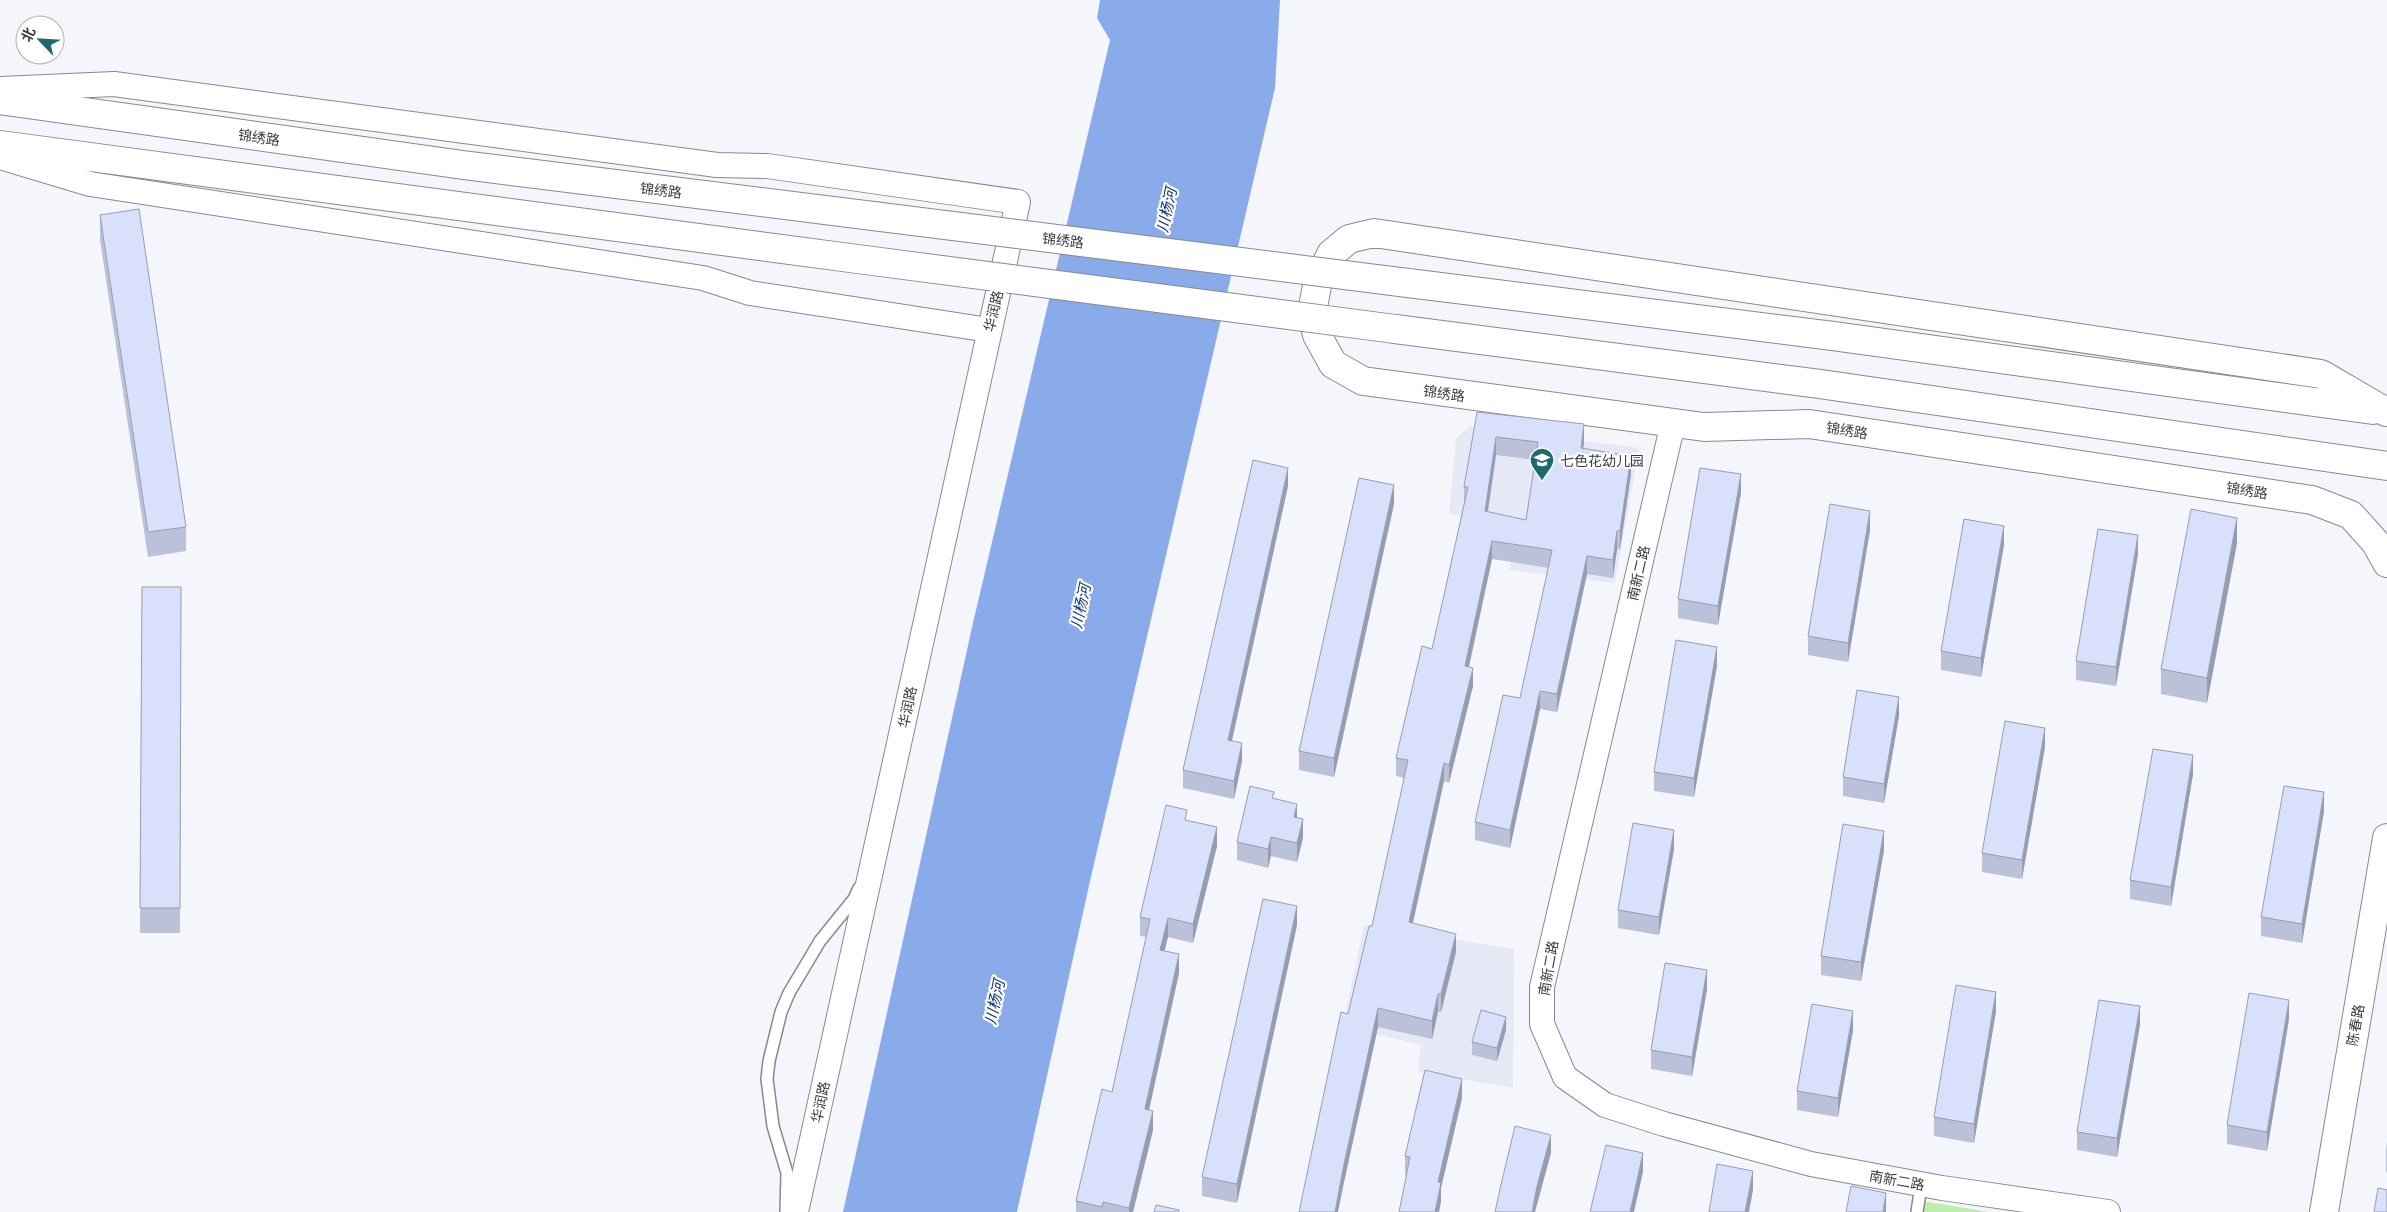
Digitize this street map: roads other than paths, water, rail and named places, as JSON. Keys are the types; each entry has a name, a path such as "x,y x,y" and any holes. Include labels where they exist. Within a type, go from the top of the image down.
{"main road":[{"name":"锦绣路","path":"0,100 463,165 1843,337 2386,412"},
{"path":"0,146 1820,384 2387,466"},
{"name":"锦绣路","path":"2386,412 2321,374 1374,233 1350,239 1332,254 1318,280 1312,312 1317,335 1333,364 1363,381 1704,427 1809,424 2312,500 2351,515 2376,543 2387,563"},
{"name":"陈春路","path":"2324,1212 2387,838"}],"street":[{"name":"华润路","path":"0,89 114,84 717,165 767,166 1018,202 796,1212"},
{"path":"0,157 90,184 703,278 750,293 989,330"},
{"name":"南新二路","path":"1673,423 1542,987 1542,1024 1565,1077 1605,1105 1664,1124 1811,1164 1921,1185 2108,1212"}],"lane":[{"path":"786,1212 787,1173 772,1126 767,1079 769,1061 781,1012 789,993 820,941 854,899 873,862"},
{"path":"1917,1212 1921,1185"}],"water":[{"name":"川杨河","path":"1100,0 1280,0 1275,88 1090,881 1017,1212 843,1212 973,623 1110,40 1097,18"}],"place":[{"name":"七色花幼儿园","path":"1542,481"}]}
